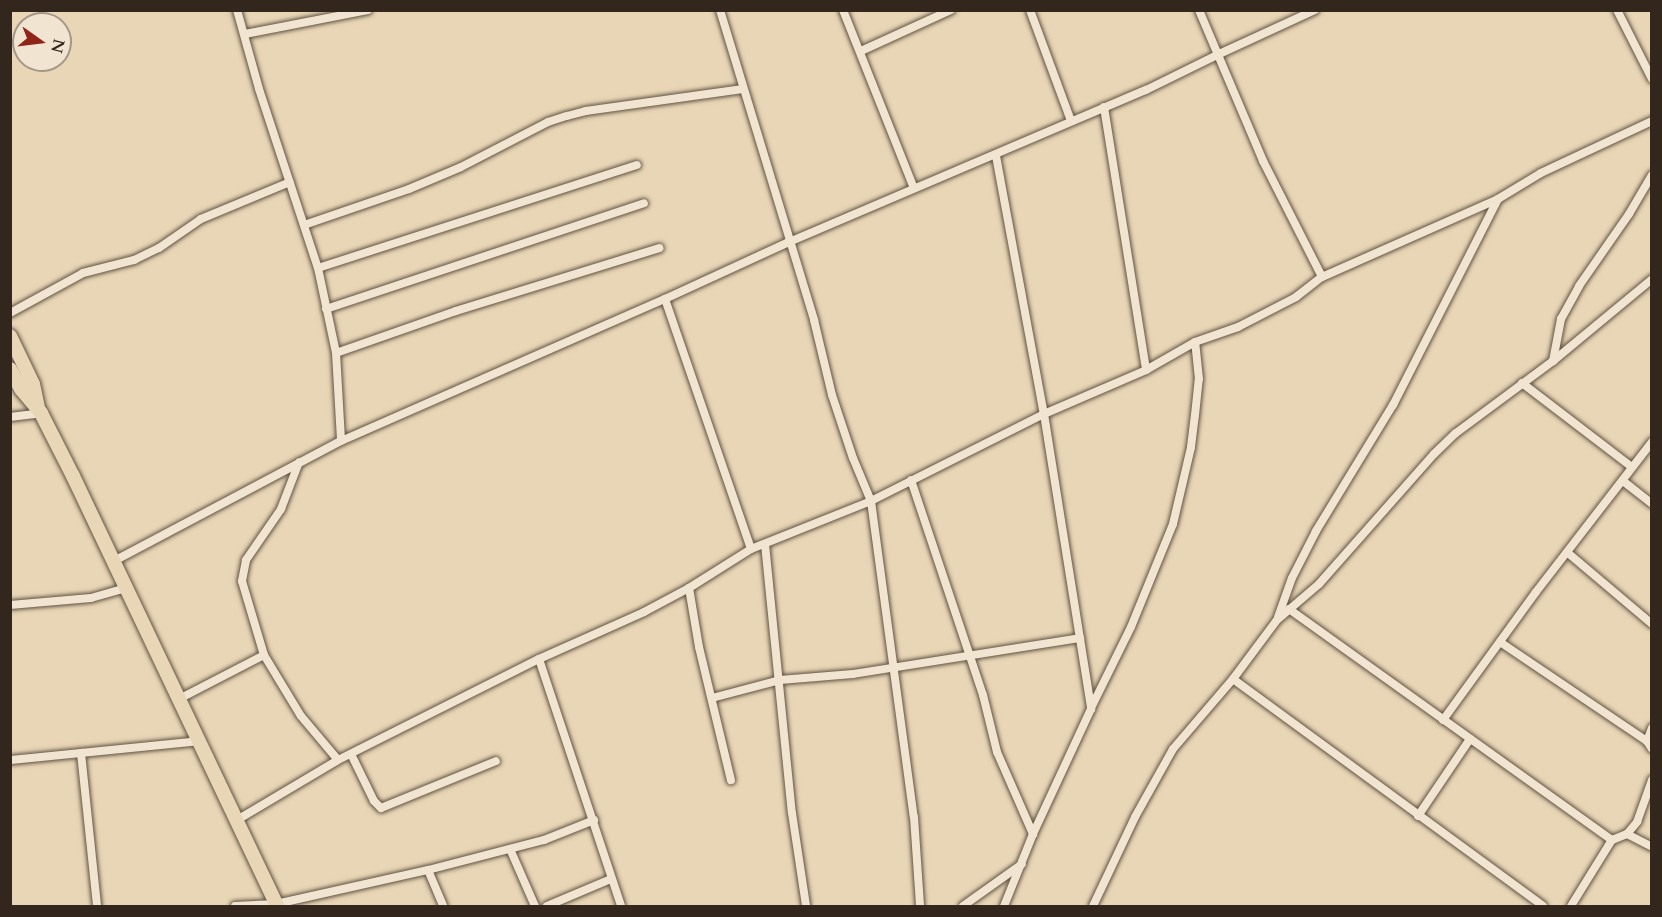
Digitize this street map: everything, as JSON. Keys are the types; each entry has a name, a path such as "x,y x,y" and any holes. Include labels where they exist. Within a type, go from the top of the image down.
{"main road":[{"path":"10,336 33,384 39,411"},
{"path":"10,369 21,389 39,411 114,561 177,700 199,741 276,905"}],"street":[{"path":"237,10 256,81 318,268 336,352 341,441"},
{"path":"244,34 368,10"},
{"path":"720,10 814,320 832,395 853,458 871,501 914,817 920,906"},
{"path":"843,10 861,51 884,118 914,188"},
{"path":"861,51 951,10"},
{"path":"1030,10 1071,121"},
{"path":"1199,10 1263,161 1322,277"},
{"path":"114,561 341,441 665,300 789,242 914,188 996,156 1071,121 1146,90 1315,10"},
{"path":"1617,10 1652,79"},
{"path":"304,225 409,189 462,167 548,122 567,116 586,111 742,88"},
{"path":"1104,107 1146,370"},
{"path":"237,820 338,760 539,659 644,612 689,588 751,549 871,501 1044,414 1146,370 1195,342 1238,327 1296,297 1322,277 1498,199 1541,173 1652,121"},
{"path":"996,156 1044,414 1091,709"},
{"path":"318,268 637,165"},
{"path":"1552,361 1561,319 1579,286 1629,214 1652,175"},
{"path":"10,313 83,273 134,260 159,248 201,219 290,182"},
{"path":"1277,620 1293,578 1316,531 1393,405 1498,199"},
{"path":"326,309 644,203"},
{"path":"336,352 456,311 659,248"},
{"path":"1093,906 1135,817 1173,749 1233,678 1277,620 1319,584 1434,454 1652,279"},
{"path":"665,300 751,549"},
{"path":"1004,906 1033,834 1131,627 1173,524 1196,415 1199,379 1195,342"},
{"path":"1522,382 1632,467"},
{"path":"10,417 39,411"},
{"path":"1443,720 1652,442"},
{"path":"299,462 281,509 246,560 242,582 264,655 301,716 338,760"},
{"path":"911,480 983,695 997,752 1033,834"},
{"path":"1623,481 1652,504"},
{"path":"765,544 792,813 806,906"},
{"path":"1568,553 1652,624"},
{"path":"10,605 91,598 125,588"},
{"path":"689,588 699,647 731,780"},
{"path":"1289,609 1611,840"},
{"path":"712,698 780,680 853,674 1080,638"},
{"path":"1500,642 1649,745 1652,728"},
{"path":"177,700 264,655"},
{"path":"539,659 621,906"},
{"path":"1233,678 1543,906"},
{"path":"1418,816 1470,739"},
{"path":"10,760 199,741"},
{"path":"81,753 97,906"},
{"path":"351,754 374,801 381,808 496,761"},
{"path":"1571,906 1611,840 1628,834 1637,822 1652,780"},
{"path":"235,906 276,905 428,870 544,840 594,820"},
{"path":"1628,834 1652,847"},
{"path":"510,849 535,906"},
{"path":"963,906 1022,864"},
{"path":"428,870 443,906"},
{"path":"547,906 611,879"}]}
